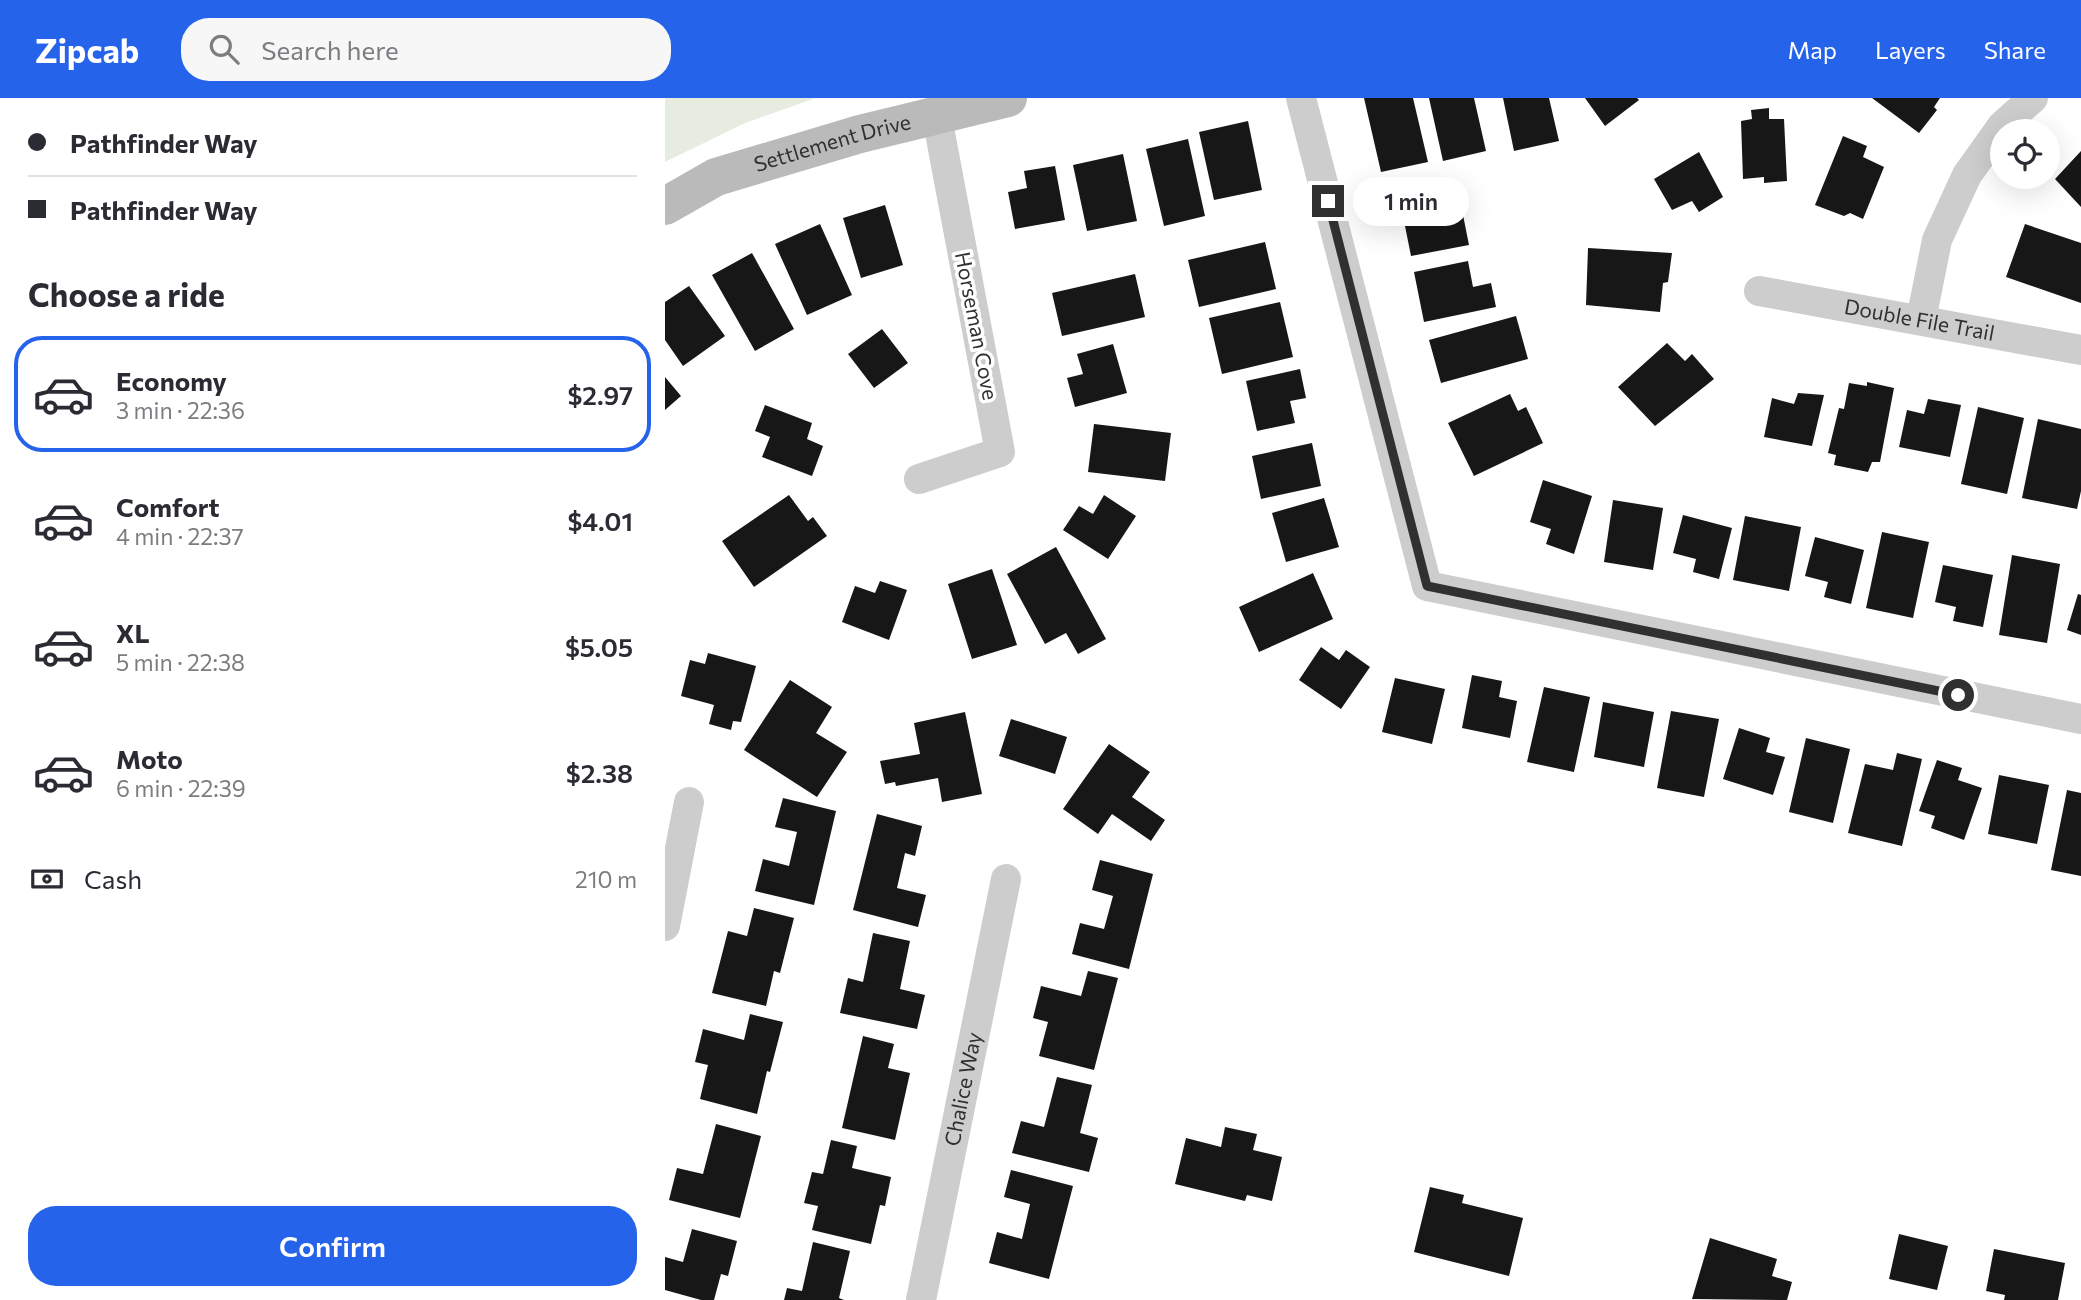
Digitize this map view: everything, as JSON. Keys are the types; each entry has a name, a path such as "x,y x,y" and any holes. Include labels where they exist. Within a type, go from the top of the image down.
{"street":[{"name":"Settlement Drive","path":"665,206 716,177 860,134 1008,98"},
{"path":"1301,98 1427,586 2081,719"},
{"path":"1921,320 1937,240 1967,175 2002,126 2033,98"},
{"name":"Horseman Cove","path":"919,479 1000,452 937,117"},
{"name":"Double File Trail","path":"1759,291 2081,350"},
{"path":"665,926 689,802"},
{"name":"Chalice Way","path":"921,1300 1006,879"}],"shaded area":[{"path":"665,98 816,98 745,123 665,162"}],"building":[{"path":"1364,98 1413,98 1428,162 1381,172"},
{"path":"1429,98 1474,98 1486,151 1443,161"},
{"path":"1503,98 1549,98 1559,141 1514,151"},
{"path":"1585,98 1637,98 1639,100 1605,126"},
{"path":"1872,98 1940,98 1934,107 1937,110 1919,133"},
{"path":"1769,108 1769,119 1784,119 1787,181 1764,183 1764,177 1743,179 1741,121 1752,119 1751,110"},
{"path":"1248,121 1262,190 1214,200 1199,132"},
{"path":"1843,136 1867,146 1863,157 1884,167 1863,219 1850,213 1844,216 1815,205"},
{"path":"1188,139 1205,216 1164,226 1146,149"},
{"path":"2081,151 2081,207 2060,184 2060,174"},
{"path":"1699,152 1723,197 1699,212 1692,201 1672,210 1654,179"},
{"path":"1123,154 1137,221 1087,231 1073,165"},
{"path":"1055,166 1065,220 1015,229 1008,192 1027,188 1024,171"},
{"path":"1459,195 1469,245 1411,256 1401,206"},
{"path":"885,205 903,265 861,278 843,218"},
{"path":"820,224 852,295 807,315 775,244"},
{"path":"2025,224 2081,243 2081,303 2006,277"},
{"path":"1265,242 1276,289 1199,307 1188,260"},
{"path":"1588,248 1672,253 1668,282 1663,283 1660,312 1586,305"},
{"path":"752,253 794,329 755,351 712,275"},
{"path":"1468,261 1473,287 1491,283 1496,307 1424,322 1414,272"},
{"path":"1135,274 1145,317 1062,336 1052,293"},
{"path":"689,286 725,336 683,366 665,340 665,302"},
{"path":"1280,302 1293,357 1222,374 1209,318"},
{"path":"1516,316 1528,359 1441,383 1429,340"},
{"path":"882,329 908,363 874,388 848,354"},
{"path":"1667,343 1685,361 1692,354 1714,379 1655,426 1618,387"},
{"path":"1113,344 1127,393 1075,407 1067,378 1083,374 1077,354"},
{"path":"1300,369 1306,398 1290,401 1295,423 1257,431 1246,381"},
{"path":"665,377 681,396 665,410"},
{"path":"1867,382 1894,388 1880,462 1872,462 1868,472 1834,465 1836,455 1828,453 1839,408 1844,409 1849,383 1867,386"},
{"path":"1798,393 1824,395 1812,446 1764,437 1772,398 1794,404"},
{"path":"1510,394 1518,411 1526,407 1543,443 1474,476 1448,423"},
{"path":"1928,399 1961,405 1950,457 1899,447 1907,410 1924,414"},
{"path":"765,405 812,423 807,439 823,446 812,476 762,457 770,437 755,431"},
{"path":"1978,407 2024,418 2007,494 1961,484"},
{"path":"2038,419 2081,429 2081,491 2077,509 2022,498"},
{"path":"1094,424 1171,433 1165,481 1088,472"},
{"path":"1312,443 1321,486 1261,499 1252,456"},
{"path":"1543,480 1592,496 1574,554 1546,544 1551,529 1530,522"},
{"path":"789,495 808,521 813,517 827,536 754,587 722,541"},
{"path":"1104,495 1136,516 1108,559 1063,530 1079,506 1093,514"},
{"path":"1324,498 1339,547 1286,562 1272,513"},
{"path":"1613,500 1663,508 1653,570 1604,562"},
{"path":"1683,515 1732,528 1719,579 1693,572 1696,559 1673,553"},
{"path":"1745,516 1801,527 1789,591 1733,580"},
{"path":"1882,532 1929,542 1913,618 1866,608"},
{"path":"1815,537 1864,550 1851,604 1824,597 1828,582 1805,576"},
{"path":"1056,547 1106,639 1078,654 1066,633 1045,644 1007,574"},
{"path":"2012,555 2060,564 2047,643 1999,635"},
{"path":"1943,565 1993,575 1983,627 1953,621 1956,607 1935,602"},
{"path":"992,569 1017,645 972,659 948,584"},
{"path":"1313,573 1333,619 1259,652 1239,607"},
{"path":"880,581 907,590 889,640 842,622 855,586 875,593"},
{"path":"2078,594 2081,595 2081,635 2067,630"},
{"path":"1321,647 1339,660 1346,650 1370,667 1341,709 1299,680"},
{"path":"708,653 756,666 741,722 733,721 731,730 709,724 714,705 681,696 690,660 705,664"},
{"path":"1472,675 1502,681 1499,697 1517,701 1510,738 1462,728"},
{"path":"1395,678 1445,689 1432,744 1382,732"},
{"path":"790,680 832,707 816,733 847,752 817,797 744,750"},
{"path":"1544,687 1590,697 1574,772 1527,762"},
{"path":"1603,702 1654,712 1644,767 1594,757"},
{"path":"1671,711 1719,719 1704,797 1657,788"},
{"path":"965,712 982,794 942,802 938,778 896,786 895,782 885,784 880,761 920,754 914,723"},
{"path":"1011,719 1067,737 1055,774 999,756"},
{"path":"1739,728 1770,738 1766,752 1785,757 1773,795 1723,779"},
{"path":"1806,738 1850,749 1833,823 1789,812"},
{"path":"1109,744 1150,772 1132,797 1165,820 1151,841 1112,814 1098,834 1063,809"},
{"path":"1897,753 1922,759 1902,846 1848,833 1865,764 1893,770"},
{"path":"1937,760 1962,768 1958,780 1982,788 1964,840 1931,828 1935,816 1919,811"},
{"path":"1999,775 2049,785 2037,844 1988,834"},
{"path":"2067,790 2081,793 2081,876 2051,870"},
{"path":"783,798 836,811 814,905 755,891 763,859 789,866 797,832 775,827"},
{"path":"877,814 922,826 915,856 905,853 897,888 926,895 918,927 853,910"},
{"path":"1100,860 1153,874 1129,969 1072,954 1080,923 1104,929 1113,896 1092,890"},
{"path":"754,908 794,918 780,973 774,971 766,1006 712,993 728,931 747,936"},
{"path":"873,933 910,941 900,989 925,995 917,1029 840,1013 848,978 863,982"},
{"path":"1088,971 1118,978 1094,1070 1039,1056 1048,1022 1033,1018 1041,986 1081,996"},
{"path":"750,1014 783,1022 757,1114 700,1099 708,1065 695,1062 703,1029 744,1040"},
{"path":"863,1036 894,1044 888,1068 910,1073 895,1140 842,1128"},
{"path":"1057,1077 1092,1085 1080,1133 1098,1138 1089,1172 1012,1153 1021,1121 1044,1127"},
{"path":"716,1124 761,1136 740,1218 669,1200 677,1168 703,1174"},
{"path":"1225,1127 1257,1134 1253,1150 1282,1157 1272,1201 1247,1195 1245,1201 1175,1184 1186,1138 1221,1147"},
{"path":"831,1140 857,1146 852,1168 891,1177 885,1206 880,1205 871,1244 812,1230 818,1206 804,1203 812,1172 823,1174"},
{"path":"1011,1170 1073,1186 1049,1279 989,1263 997,1232 1022,1239 1030,1204 1004,1197"},
{"path":"1430,1187 1464,1195 1462,1203 1523,1218 1509,1276 1414,1252"},
{"path":"692,1229 737,1241 728,1276 721,1274 714,1300 701,1300 665,1290 665,1257 683,1262"},
{"path":"1899,1234 1948,1246 1937,1290 1889,1279"},
{"path":"1710,1238 1777,1259 1772,1276 1792,1282 1787,1300 1692,1299"},
{"path":"813,1242 850,1251 839,1298 844,1300 784,1300 787,1288 802,1291"},
{"path":"1994,1249 2065,1263 2058,1300 2004,1300 2005,1295 1986,1291"}],"route":[{"path":"1328,201 1427,586 1958,695"}]}
